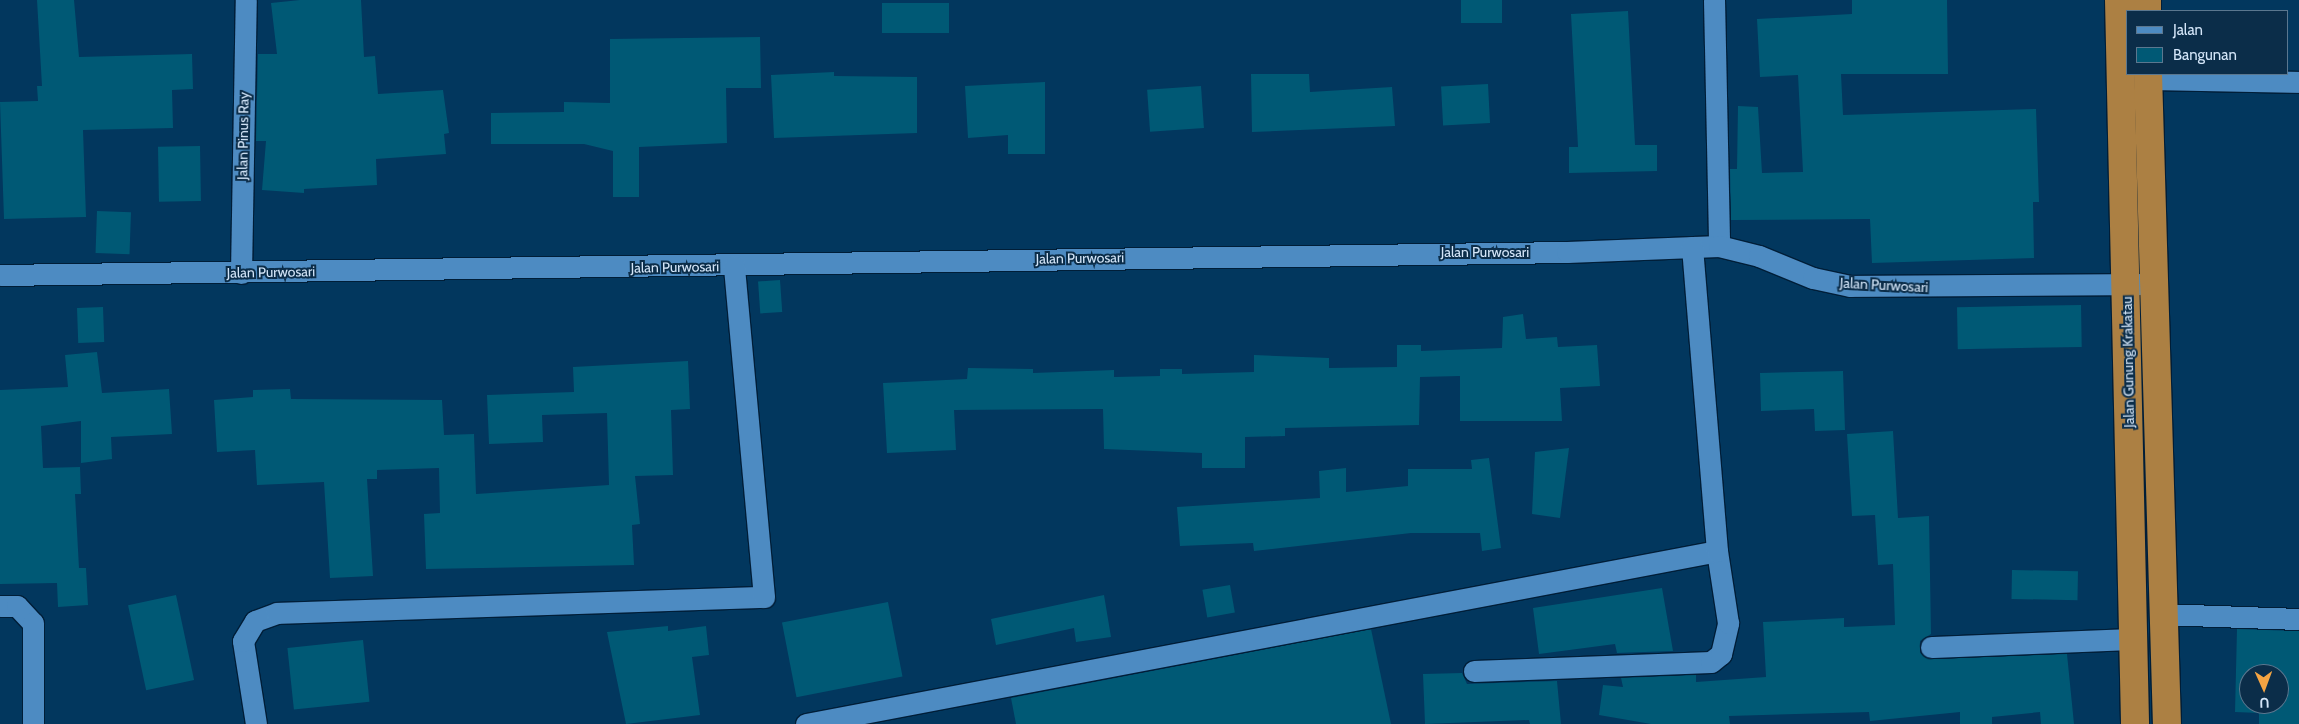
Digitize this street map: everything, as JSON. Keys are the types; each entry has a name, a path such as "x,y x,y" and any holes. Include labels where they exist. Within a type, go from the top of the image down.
{"highway":[{"name":"Jalan Gunung Krakatau","path":"2119,0 2135,724"},
{"name":"Jalan Gunung Krakatau","path":"2148,76 2166,724"}],"street":[{"name":"Jalan Pinus Ray","path":"241,273 246,0"},
{"path":"1714,0 1719,246"},
{"path":"2148,76 2299,82"},
{"path":"1474,671 1711,662 1721,654 1728,623 1718,551 1692,246"},
{"name":"Jalan Purwosari","path":"0,275 734,266 1719,246 1759,256 1813,278 1850,286 2154,284"},
{"path":"256,724 243,641 255,621 277,613 764,597 734,266"},
{"path":"806,724 1718,551"},
{"path":"0,606 17,606 33,623 33,724"},
{"path":"2162,614 2299,619"},
{"path":"1931,648 2133,639"}],"building":[{"path":"37,0 74,0 79,57 192,54 193,89 172,90 173,128 83,130 86,217 4,219 0,102 38,101 37,86 42,86"},
{"path":"300,0 361,0 364,57 375,56 378,94 443,90 449,133 444,134 446,154 376,159 377,185 304,189 304,193 262,190 266,141 256,141 258,54 277,54 271,3"},
{"path":"1461,0 1502,0 1502,23 1461,23"},
{"path":"1852,0 1947,0 1948,74 1841,74 1843,115 2036,109 2039,202 2033,202 2034,258 1872,263 1870,219 1731,220 1730,169 1737,169 1738,106 1758,107 1762,173 1803,172 1798,75 1760,77 1757,19 1852,14"},
{"path":"882,3 949,3 949,33 882,33"},
{"path":"1628,11 1635,145 1657,145 1657,171 1569,173 1569,147 1578,147 1571,14"},
{"path":"760,37 761,88 726,88 727,143 639,147 639,197 613,197 613,151 584,144 491,144 491,113 564,112 564,102 610,103 610,39"},
{"path":"834,72 834,76 917,77 917,133 774,138 771,75"},
{"path":"1251,74 1309,74 1310,92 1392,87 1395,126 1252,132"},
{"path":"1045,82 1045,154 1008,154 1008,135 968,138 965,86"},
{"path":"1488,84 1490,123 1443,125 1441,86"},
{"path":"1201,86 1204,128 1150,132 1147,90"},
{"path":"200,146 201,201 159,202 158,147"},
{"path":"97,211 131,212 130,254 96,253"},
{"path":"780,280 782,312 760,313 758,282"},
{"path":"2081,305 2082,347 1958,349 1957,307"},
{"path":"103,307 104,342 78,343 77,308"},
{"path":"1523,314 1526,339 1557,337 1558,347 1597,345 1600,386 1560,388 1562,421 1460,421 1460,376 1420,377 1419,425 1285,428 1285,436 1245,437 1245,468 1202,468 1202,453 1104,449 1103,409 954,410 956,450 887,453 883,383 967,379 968,368 1033,369 1033,373 1114,370 1114,377 1160,376 1160,369 1182,369 1182,374 1254,372 1254,355 1329,358 1329,368 1397,367 1397,345 1421,345 1421,351 1502,348 1503,317"},
{"path":"97,352 102,393 169,389 172,434 111,437 112,459 81,463 81,421 41,426 43,468 80,467 81,494 75,494 79,568 86,568 88,605 58,607 57,583 0,584 0,390 68,387 65,355"},
{"path":"688,361 690,409 671,410 673,475 635,476 640,524 632,525 634,565 426,569 424,514 440,513 439,468 377,470 377,479 367,479 373,576 330,578 324,482 257,485 255,450 217,452 214,400 253,397 253,390 290,389 291,399 442,400 444,435 474,434 476,494 609,485 607,413 542,415 543,442 489,444 487,395 574,392 573,367"},
{"path":"1843,371 1845,430 1815,431 1814,409 1761,411 1760,373"},
{"path":"1893,431 1898,518 1929,516 1931,634 1920,641 1920,653 1932,659 2067,654 2074,724 2041,724 2040,712 1992,717 1992,724 1960,724 1960,712 1870,721 1869,712 1729,716 1730,724 1651,724 1599,715 1603,685 1623,687 1621,678 1696,675 1696,682 1766,677 1763,622 1844,618 1844,627 1895,625 1893,564 1878,565 1875,515 1852,516 1847,434"},
{"path":"1569,448 1560,518 1532,514 1535,452"},
{"path":"1489,458 1501,548 1482,551 1480,533 1411,533 1254,551 1253,543 1180,546 1177,507 1320,498 1319,471 1346,468 1346,492 1408,486 1408,469 1472,469 1471,460"},
{"path":"2012,570 2078,571 2077,600 2011,599"},
{"path":"1230,585 1235,613 1207,617 1202,590"},
{"path":"1662,588 1673,651 1617,653 1615,644 1539,654 1533,608"},
{"path":"176,595 194,680 146,690 128,605"},
{"path":"1104,595 1111,637 1076,642 1074,628 996,645 991,619"},
{"path":"888,602 903,677 796,697 782,623"},
{"path":"668,626 668,631 706,626 709,655 692,657 700,715 626,724 607,632"},
{"path":"1371,629 1391,724 1016,724 1011,698"},
{"path":"2237,629 2299,631 2299,724 2259,724 2259,714 2289,714 2289,664 2239,664 2239,712 2235,712"},
{"path":"363,640 369,702 294,710 287,648"},
{"path":"1462,673 1467,684 1557,681 1561,724 1530,724 1529,720 1425,724 1423,674"}]}
